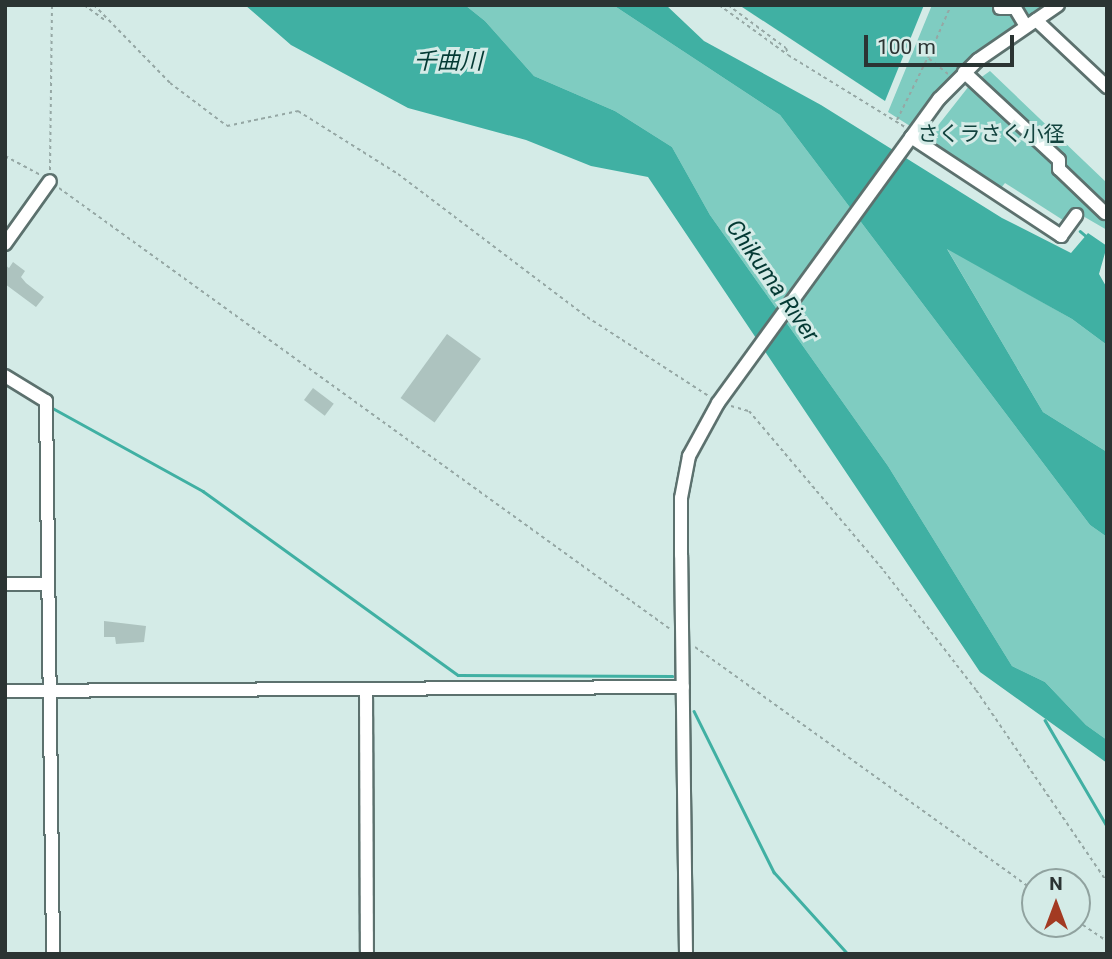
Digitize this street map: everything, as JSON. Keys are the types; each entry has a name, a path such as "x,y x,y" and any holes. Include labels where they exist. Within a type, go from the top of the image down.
{"street":[{"path":"686,954 683,482 695,440 722,398 911,137 964,72 1058,5"},
{"path":"999,8 1015,8 1107,87"},
{"path":"964,72 1059,160 1059,169 1105,213"},
{"path":"911,137 1061,236 1076,215"},
{"path":"5,244 50,181"},
{"path":"5,376 46,405 53,954"},
{"path":"5,584 48,584"},
{"path":"5,691 683,687"},
{"path":"366,689 368,954"}],"path":[{"path":"50,181 51,5"},
{"path":"84,5 109,23"},
{"path":"94,5 170,83 228,126 298,111 398,174 587,317 722,398 749,411 884,571 976,690 1107,882"},
{"path":"719,5 788,55 896,121 911,137"},
{"path":"728,5 786,48 788,55"},
{"path":"896,121 928,58 950,5"},
{"path":"928,58 950,75"},
{"path":"5,156 50,181 1021,881"},
{"path":"1091,930 1107,941"}],"green space":[{"path":"465,5 613,5 780,115 1090,525 1107,537 1107,740 1086,725 1045,682 1012,666 888,466 710,215 672,147 615,111 534,76 485,21"},
{"path":"932,5 1049,5 970,57 910,126 888,112"},
{"name":"さくラさく小径","path":"990,71 1107,183 1107,230 1076,212 1066,222 1005,183 997,193 925,142 969,86"},
{"path":"946,247 1072,319 1107,345 1107,452 1043,412"}],"water":[{"name":"千曲川","path":"245,5 465,5 485,21 534,76 615,111 672,147 710,215 888,466 1012,666 1045,682 1086,725 1107,740 1107,763 980,672 648,177 591,166 526,140 408,108 291,45"},
{"path":"613,5 666,5 704,41 821,105 1002,218 1071,253 1088,233 1107,246 1099,274 1107,288 1107,345 1072,319 947,249 1043,412 1107,452 1107,537 1090,525 780,115"},
{"path":"739,5 924,5 885,101"}],"building":[{"path":"13,262 25,271 21,277 26,283 44,297 36,307 5,284 5,265 9,268"},
{"path":"447,334 481,359 435,423 401,398"},
{"path":"313,388 334,404 325,416 304,400"},
{"path":"104,621 146,626 144,642 116,644 115,637 104,637"}],"waterway":[{"path":"1080,231 1086,236"},
{"path":"49,406 203,491 458,675 672,676"},
{"path":"694,711 774,872 848,954"},
{"path":"1045,720 1107,826"}],"water label":[{"name":"Chikuma River","path":"772,281"}]}
